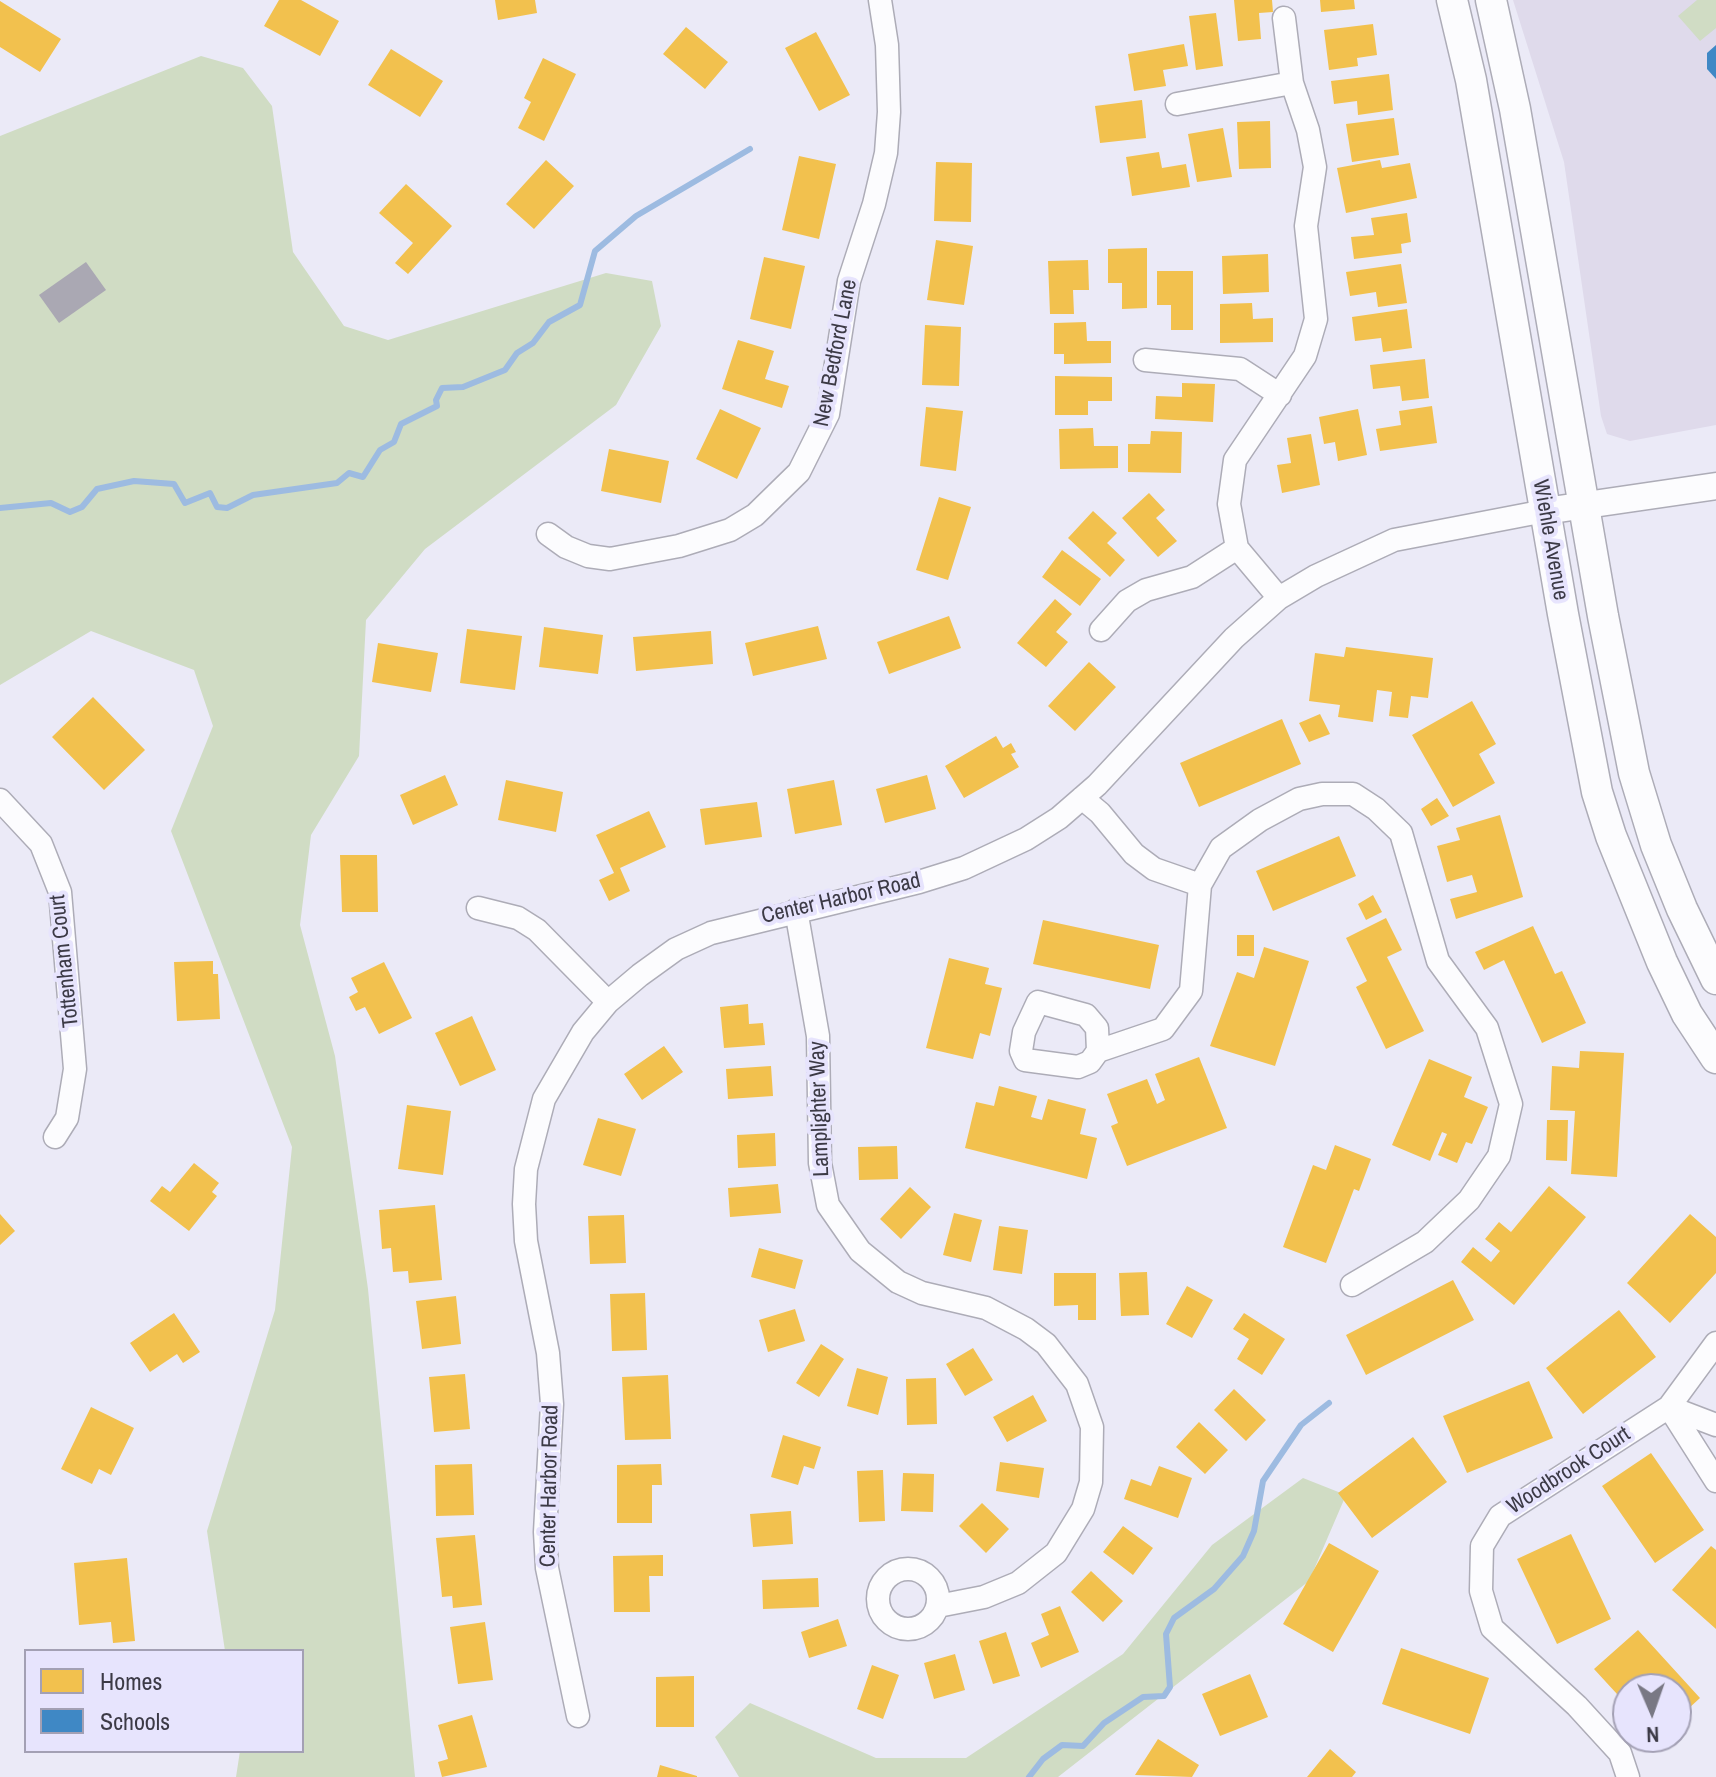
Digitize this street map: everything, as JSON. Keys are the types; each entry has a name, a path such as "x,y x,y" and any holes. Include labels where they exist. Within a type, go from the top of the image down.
{"main road":[{"name":"Wiehle Avenue","path":"1452,0 1471,80 1594,777 1611,836 1662,962 1687,1014 1716,1058"},
{"name":"Wiehle Avenue","path":"1491,0 1515,109 1634,773 1666,871 1716,979"}],"street":[{"name":"New Bedford Lane","path":"548,534 566,547 588,556 610,559 690,543 730,530 755,515 799,472 828,414 849,281 874,204 886,153 889,98 880,0"},
{"path":"1279,598 1237,548 1229,504 1235,460 1305,356 1316,319 1306,226 1315,167 1308,130 1292,83 1284,18"},
{"path":"1177,104 1292,83"},
{"path":"1145,360 1240,369 1280,395"},
{"name":"Center Harbor Road","path":"578,1716 547,1568 545,1532 552,1404 548,1353 526,1241 524,1204 529,1157 544,1099 575,1042 608,1002 676,949 711,933 964,868 1026,839 1082,798 1234,638 1279,598 1356,555 1394,540 1545,511 1716,486"},
{"path":"1101,630 1127,601 1146,590 1192,577 1237,548"},
{"path":"1098,1051 1163,1029 1191,991 1200,885 1221,848 1260,820 1299,799 1322,794 1353,794 1376,809 1401,833 1438,961 1487,1028 1511,1104 1499,1156 1469,1200 1425,1242 1352,1285"},
{"path":"1082,798 1100,813 1134,854 1154,869 1200,885"},
{"name":"Tottenham Court","path":"0,800 41,844 60,892 75,1069 67,1118 55,1137"},
{"path":"478,908 508,914 537,930 608,1002"},
{"name":"Lamplighter Way","path":"796,910 818,1036 820,1163 828,1205 860,1251 898,1282 922,1293 986,1308 1026,1329 1046,1344 1077,1384 1092,1427 1091,1482 1083,1509 1056,1553 1018,1583 984,1597 938,1606"},
{"name":"Woodbrook Court","path":"1628,1777 1620,1753 1577,1706 1532,1669 1492,1628 1481,1591 1479,1565 1482,1546 1500,1516 1669,1407 1716,1343"},
{"path":"1669,1407 1716,1425"},
{"path":"1669,1407 1716,1481"}],"shaded area":[{"path":"1513,0 1716,0 1716,425 1630,441 1607,434 1601,416 1564,162"}],"green space":[{"path":"1697,0 1716,0 1716,28 1700,41 1678,16"},
{"path":"201,56 243,68 272,106 293,252 344,326 388,340 606,273 652,281 661,326 616,405 425,549 366,620 359,756 311,835 300,925 335,1056 368,1289 415,1777 236,1777 240,1753 304,1753 304,1649 225,1649 207,1531 275,1310 292,1147 171,831 213,726 194,670 91,631 0,685 0,136"},
{"path":"1303,1478 1346,1495 1309,1581 1058,1777 739,1777 715,1737 750,1703 876,1758 966,1758 1123,1654 1212,1545"}],"building: Homes":[{"path":"279,0 301,0 339,21 320,56 264,26"},
{"path":"495,0 535,0 537,13 498,20"},
{"path":"1234,0 1272,0 1273,12 1259,13 1261,39 1238,41"},
{"path":"1320,0 1354,0 1355,9 1321,12"},
{"path":"0,1 61,39 40,72 0,47"},
{"path":"1216,13 1223,66 1196,70 1189,16"},
{"path":"1373,24 1377,55 1357,58 1358,66 1329,70 1324,30"},
{"path":"686,27 728,62 705,89 663,54"},
{"path":"816,32 850,95 819,111 785,48"},
{"path":"1184,44 1188,66 1163,70 1166,86 1134,91 1128,54"},
{"path":"391,49 443,81 420,117 368,85"},
{"path":"543,58 576,74 544,141 518,128 531,102 524,98"},
{"path":"1389,74 1393,110 1358,115 1357,101 1334,104 1331,81"},
{"path":"1142,100 1146,138 1100,143 1095,106"},
{"path":"1394,118 1399,155 1352,162 1346,124"},
{"path":"1270,121 1271,168 1239,169 1237,122"},
{"path":"1223,128 1232,177 1197,182 1188,134"},
{"path":"1159,152 1162,168 1186,164 1190,187 1132,196 1126,157"},
{"path":"799,156 836,164 819,239 782,230"},
{"path":"546,160 574,186 534,229 506,204"},
{"path":"1380,160 1382,168 1410,163 1417,198 1346,213 1337,168"},
{"path":"936,162 972,163 971,222 934,221"},
{"path":"406,184 452,226 408,274 395,263 413,243 379,213"},
{"path":"1407,213 1411,242 1401,244 1402,253 1354,259 1351,237 1374,235 1371,218"},
{"path":"936,240 973,246 964,305 927,300"},
{"path":"1147,248 1147,308 1122,309 1122,283 1108,283 1108,249"},
{"path":"1268,254 1269,292 1223,294 1222,256"},
{"path":"764,257 805,266 791,329 750,319"},
{"path":"1088,260 1089,290 1073,290 1074,314 1050,314 1048,261"},
{"path":"1401,264 1407,303 1378,307 1376,292 1350,296 1346,272"},
{"path":"1157,271 1193,271 1193,330 1171,330 1171,305 1157,305"},
{"path":"1252,303 1253,319 1273,318 1273,342 1220,343 1220,304"},
{"path":"1407,309 1412,348 1383,352 1381,338 1355,341 1352,317"},
{"path":"1086,322 1087,341 1111,341 1111,363 1064,364 1064,354 1054,354 1054,323"},
{"path":"925,325 961,327 959,386 922,385"},
{"path":"738,340 774,351 765,379 789,386 782,408 722,389"},
{"path":"1425,359 1429,398 1402,401 1400,386 1373,389 1370,365"},
{"path":"1055,376 1112,377 1112,401 1088,401 1088,415 1055,415"},
{"path":"1182,383 1215,384 1213,422 1155,419 1156,396 1182,397"},
{"path":"1432,406 1437,443 1380,451 1376,429 1401,425 1399,411"},
{"path":"926,407 963,411 956,471 920,466"},
{"path":"720,409 761,428 737,479 696,459"},
{"path":"1358,409 1367,455 1338,461 1335,442 1324,444 1319,417"},
{"path":"1093,428 1094,446 1118,446 1118,468 1060,469 1059,429"},
{"path":"1151,431 1182,432 1181,473 1128,472 1128,444 1150,444"},
{"path":"1311,434 1320,485 1282,493 1277,465 1291,463 1287,438"},
{"path":"609,449 669,461 661,503 601,491"},
{"path":"1149,493 1165,510 1156,518 1177,541 1158,557 1122,518"},
{"path":"939,497 971,507 948,580 916,570"},
{"path":"1093,511 1117,533 1107,543 1125,560 1110,577 1068,538"},
{"path":"1062,550 1101,579 1080,606 1042,577"},
{"path":"1055,599 1072,614 1056,632 1068,642 1046,667 1017,643"},
{"path":"949,616 961,648 889,674 877,642"},
{"path":"818,626 827,659 753,676 745,643"},
{"path":"544,627 603,635 598,674 539,667"},
{"path":"467,629 522,636 515,690 460,683"},
{"path":"711,631 713,664 636,671 633,637"},
{"path":"378,643 438,653 431,692 372,682"},
{"path":"1346,647 1433,658 1428,698 1411,696 1408,718 1389,716 1392,692 1377,690 1373,722 1338,717 1340,705 1309,701 1315,653 1344,657"},
{"path":"1089,662 1116,687 1075,731 1048,706"},
{"path":"93,697 145,750 104,790 52,737"},
{"path":"1472,701 1496,744 1479,754 1495,783 1453,807 1412,735"},
{"path":"1320,714 1330,734 1309,742 1299,723"},
{"path":"1282,719 1301,764 1199,807 1180,763"},
{"path":"996,736 1003,748 1011,743 1016,752 1011,754 1019,767 964,798 945,766"},
{"path":"445,775 458,805 413,825 400,795"},
{"path":"927,775 936,809 885,823 876,789"},
{"path":"506,780 563,792 556,832 498,820"},
{"path":"834,780 842,825 795,834 787,789"},
{"path":"1437,798 1449,816 1431,826 1421,809"},
{"path":"757,802 762,837 705,845 700,809"},
{"path":"649,811 666,847 620,868 630,891 609,901 599,880 614,873 596,835"},
{"path":"1500,815 1523,897 1456,919 1450,899 1477,892 1472,875 1447,882 1437,846 1460,840 1456,828"},
{"path":"1339,836 1356,876 1273,911 1256,871"},
{"path":"340,855 377,855 378,912 342,912"},
{"path":"1373,895 1382,912 1366,920 1358,904"},
{"path":"1386,918 1402,950 1387,957 1424,1031 1386,1049 1356,987 1367,981 1346,938"},
{"path":"1043,920 1159,945 1150,989 1033,964"},
{"path":"1533,926 1555,974 1562,971 1586,1023 1542,1043 1504,960 1484,970 1475,952"},
{"path":"1237,935 1254,935 1254,956 1237,956"},
{"path":"1264,947 1309,961 1275,1066 1210,1046 1237,972 1254,978"},
{"path":"949,958 989,968 985,984 1002,988 990,1036 980,1033 973,1059 926,1048"},
{"path":"213,961 213,974 218,974 220,1019 177,1021 174,962"},
{"path":"384,962 412,1018 379,1034 365,1007 356,1011 349,997 358,992 351,978"},
{"path":"748,1004 749,1024 763,1023 765,1045 724,1048 720,1007"},
{"path":"472,1016 496,1070 460,1086 435,1033"},
{"path":"664,1046 683,1072 642,1100 624,1074"},
{"path":"1580,1051 1624,1053 1617,1177 1571,1174 1575,1111 1550,1110 1552,1066 1579,1068"},
{"path":"1199,1057 1227,1128 1127,1166 1111,1126 1118,1123 1107,1094 1147,1079 1157,1104 1165,1100 1155,1074"},
{"path":"1429,1059 1472,1077 1464,1097 1488,1107 1472,1144 1466,1142 1457,1163 1438,1155 1447,1134 1442,1132 1430,1161 1392,1145"},
{"path":"771,1066 773,1096 728,1099 726,1069"},
{"path":"999,1086 1037,1096 1031,1117 1042,1120 1048,1099 1086,1109 1080,1134 1097,1138 1087,1179 965,1148 976,1102 994,1106"},
{"path":"407,1105 451,1111 443,1175 398,1169"},
{"path":"598,1118 636,1129 621,1176 583,1165"},
{"path":"1547,1120 1568,1120 1567,1161 1546,1160"},
{"path":"775,1133 776,1166 738,1168 737,1135"},
{"path":"1335,1145 1371,1159 1359,1191 1354,1189 1326,1263 1283,1247 1313,1165 1326,1170"},
{"path":"897,1146 898,1179 859,1180 858,1147"},
{"path":"194,1163 219,1183 212,1192 217,1196 189,1231 150,1201 162,1186 170,1192"},
{"path":"778,1184 781,1213 730,1217 728,1188"},
{"path":"1549,1186 1586,1217 1514,1305 1461,1262 1473,1247 1491,1262 1500,1251 1485,1239 1499,1222 1511,1232"},
{"path":"910,1187 931,1207 901,1239 880,1219"},
{"path":"435,1205 442,1280 409,1283 408,1271 393,1272 391,1248 382,1249 379,1210"},
{"path":"954,1213 982,1220 971,1262 943,1255"},
{"path":"0,1214 15,1231 0,1245"},
{"path":"1690,1214 1716,1237 1716,1273 1670,1323 1627,1283"},
{"path":"624,1215 626,1263 590,1264 588,1216"},
{"path":"999,1226 1028,1230 1022,1274 993,1270"},
{"path":"759,1248 803,1260 795,1289 751,1277"},
{"path":"1147,1272 1149,1315 1121,1316 1119,1273"},
{"path":"1054,1273 1096,1273 1096,1320 1078,1320 1078,1305 1054,1306"},
{"path":"1453,1280 1474,1320 1366,1375 1346,1335"},
{"path":"1187,1286 1213,1300 1192,1338 1166,1324"},
{"path":"645,1293 647,1350 612,1351 610,1294"},
{"path":"456,1296 461,1344 422,1349 416,1301"},
{"path":"795,1309 805,1341 768,1352 759,1320"},
{"path":"1619,1310 1656,1357 1583,1414 1546,1368"},
{"path":"174,1313 200,1352 183,1363 177,1354 150,1372 130,1343"},
{"path":"1244,1313 1285,1339 1262,1375 1237,1359 1249,1339 1233,1329"},
{"path":"821,1344 844,1359 819,1397 796,1383"},
{"path":"973,1348 993,1380 965,1396 946,1364"},
{"path":"857,1368 888,1377 878,1415 847,1406"},
{"path":"465,1374 470,1429 434,1432 429,1377"},
{"path":"668,1375 671,1439 625,1440 622,1377"},
{"path":"936,1378 937,1424 907,1425 906,1379"},
{"path":"1529,1381 1553,1438 1467,1473 1443,1416"},
{"path":"1234,1389 1266,1420 1246,1441 1214,1410"},
{"path":"1033,1395 1047,1421 1007,1442 993,1417"},
{"path":"91,1407 134,1428 111,1475 99,1469 92,1484 61,1469"},
{"path":"1199,1422 1228,1450 1205,1474 1176,1447"},
{"path":"783,1435 821,1447 814,1469 804,1466 798,1485 771,1477"},
{"path":"1413,1437 1447,1482 1372,1538 1338,1493"},
{"path":"1651,1453 1704,1530 1655,1563 1602,1486"},
{"path":"1000,1462 1044,1468 1039,1498 996,1491"},
{"path":"472,1464 474,1515 436,1516 435,1465"},
{"path":"661,1464 662,1485 652,1485 652,1523 617,1523 617,1465"},
{"path":"1159,1466 1192,1478 1178,1518 1124,1499 1131,1479 1151,1486"},
{"path":"883,1470 885,1521 859,1522 857,1471"},
{"path":"903,1473 934,1474 933,1512 901,1511"},
{"path":"982,1503 1009,1529 986,1553 959,1526"},
{"path":"791,1511 793,1544 753,1547 750,1514"},
{"path":"1123,1526 1153,1548 1133,1575 1103,1552"},
{"path":"1571,1534 1611,1619 1557,1644 1517,1559"},
{"path":"475,1535 482,1605 453,1608 452,1596 442,1597 436,1538"},
{"path":"1329,1543 1379,1571 1333,1652 1283,1624"},
{"path":"1711,1546 1716,1550 1716,1629 1672,1590"},
{"path":"663,1555 663,1576 649,1576 650,1612 614,1612 613,1556"},
{"path":"127,1558 135,1641 113,1643 111,1622 79,1625 74,1563"},
{"path":"1091,1571 1123,1601 1103,1622 1071,1592"},
{"path":"818,1578 819,1607 763,1609 762,1580"},
{"path":"1060,1606 1079,1652 1041,1668 1031,1643 1049,1635 1041,1614"},
{"path":"838,1619 847,1646 809,1658 801,1632"},
{"path":"485,1622 493,1680 458,1684 450,1627"},
{"path":"1638,1630 1677,1673 1612,1673 1612,1689 1594,1669"},
{"path":"1006,1632 1020,1676 993,1684 979,1641"},
{"path":"1401,1648 1489,1678 1470,1734 1382,1704"},
{"path":"955,1654 965,1690 934,1699 924,1663"},
{"path":"872,1665 899,1675 883,1719 857,1709"},
{"path":"1250,1674 1268,1717 1220,1736 1202,1694"},
{"path":"694,1676 694,1727 656,1727 656,1677"},
{"path":"1692,1689 1700,1698 1692,1705"},
{"path":"472,1715 487,1767 442,1777 438,1762 448,1759 438,1725"},
{"path":"1158,1739 1199,1765 1192,1777 1135,1775"},
{"path":"1330,1749 1356,1772 1352,1777 1307,1777"},
{"path":"660,1765 697,1776 697,1777 657,1777"}],"building: Schools":[{"path":"1716,45 1716,79 1707,69 1707,53"}],"building: Other":[{"path":"86,262 106,290 59,323 39,295"}],"waterway":[{"path":"0,508 51,503 70,512 82,507 97,489 134,481 174,484 185,503 210,493 217,507 227,508 253,495 337,483 349,473 363,477 380,450 394,442 401,424 437,406 436,400 442,388 463,387 505,370 517,353 533,343 549,322 580,305 595,251 636,216 750,149"},
{"path":"1029,1777 1043,1759 1062,1745 1083,1746 1104,1723 1143,1697 1164,1696 1170,1687 1166,1634 1174,1618 1214,1589 1243,1556 1254,1531 1263,1481 1301,1425 1329,1403"}]}
